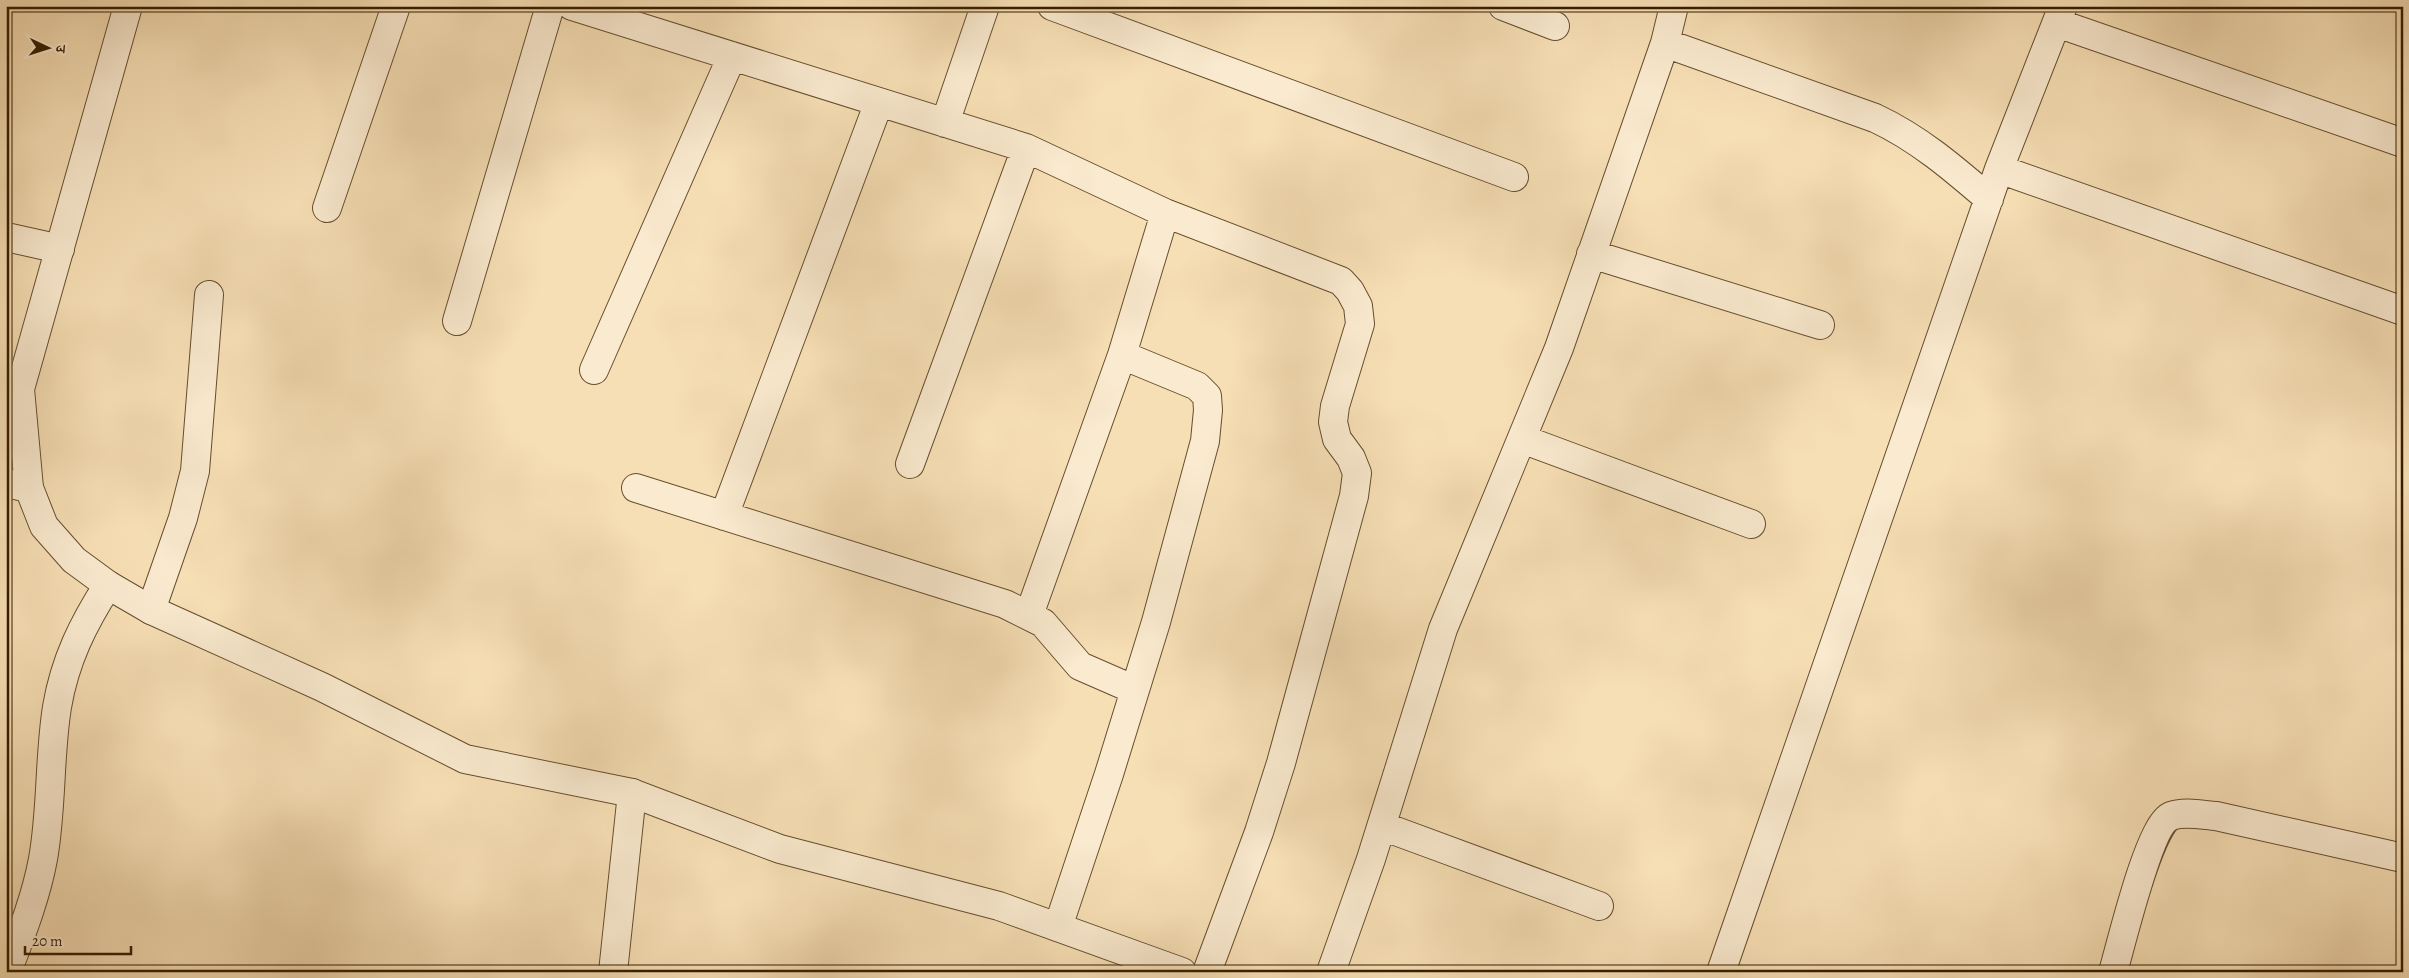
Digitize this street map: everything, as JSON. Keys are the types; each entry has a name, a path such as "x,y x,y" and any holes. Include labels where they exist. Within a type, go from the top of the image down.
{"street":[{"path":"128,6 20,389 17,486 44,526 74,560 108,584 152,610 322,687 465,759 632,793 780,849 1000,906 1182,972"},
{"path":"327,208 396,6"},
{"path":"457,321 550,6"},
{"path":"572,6 1026,148 1165,214 1341,281 1350,291 1358,306 1360,324 1335,406 1333,422 1338,439 1351,458 1357,473 1354,496 1281,763 1259,832 1207,972"},
{"path":"945,122 985,6"},
{"path":"1052,6 1514,177"},
{"path":"1503,6 1556,26"},
{"path":"1332,972 1382,826 1443,629 1559,348 1665,43 1674,6"},
{"path":"1721,972 1999,169 2060,15 2403,143"},
{"path":"1665,43 1891,125 1946,162 1989,199"},
{"path":"594,370 732,56"},
{"path":"724,516 880,102"},
{"path":"910,464 1026,148"},
{"path":"1999,169 2403,311"},
{"path":"1029,615 1122,355 1165,214"},
{"path":"6,237 60,249"},
{"path":"1591,254 1820,325"},
{"path":"152,610 183,518 195,471 210,295"},
{"path":"1058,927 1156,622 1205,441 1208,410 1207,396 1197,386 1122,355"},
{"path":"1522,439 1750,524"},
{"path":"636,488 1005,604 1043,624 1080,666 1135,690"},
{"path":"7,972 26,921 43,860 58,707 68,665 80,630 108,584"},
{"path":"613,972 632,793"},
{"path":"2113,972 2149,848 2160,825 2170,816 2188,814 2216,816 2403,858"},
{"path":"1382,826 1599,906"}]}
